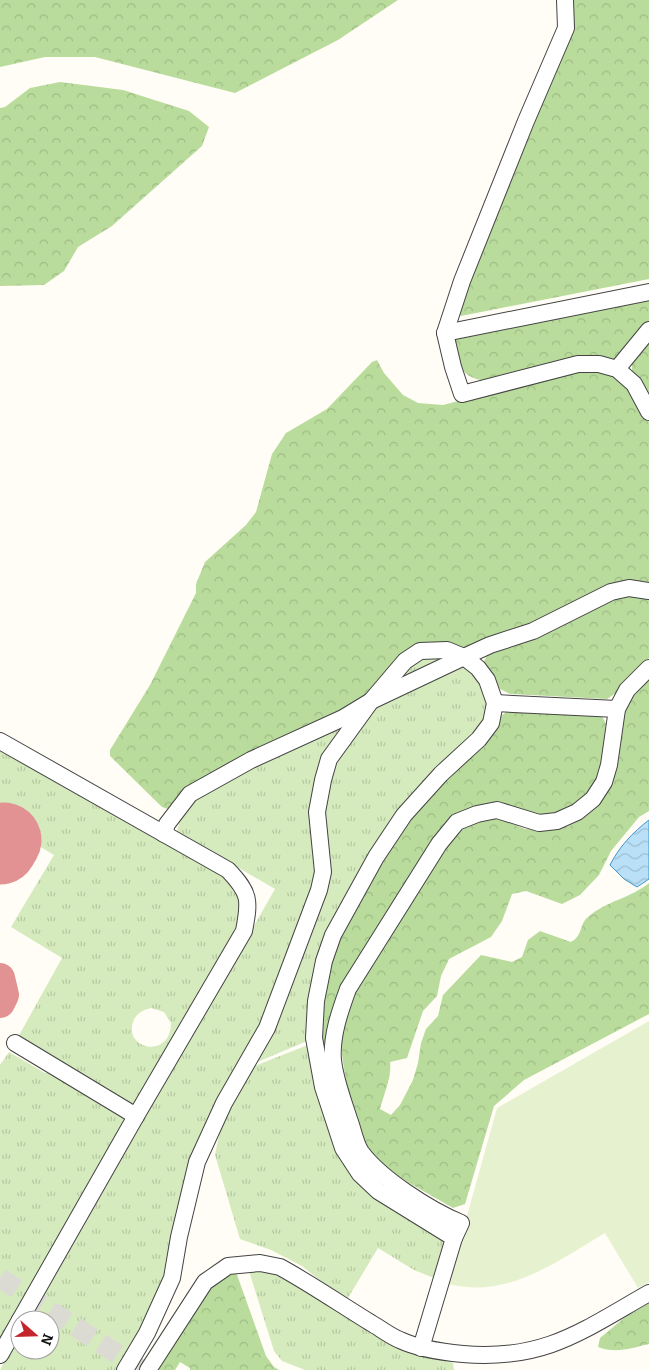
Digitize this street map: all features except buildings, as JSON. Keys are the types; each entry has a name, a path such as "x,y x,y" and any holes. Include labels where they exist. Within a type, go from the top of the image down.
{"street":[{"path":"566,0 566,28 526,121 466,272 445,332 453,367 462,394 578,364 599,364 616,369 634,384 649,412"},
{"path":"445,332 649,292"},
{"path":"616,369 649,330"},
{"path":"164,834 167,824 190,794 250,760 343,718 371,701 464,657 490,645 534,631 612,592 629,588 649,591"},
{"path":"125,1370 147,1332 172,1278 179,1237 197,1162 224,1103 267,1028 319,890 322,872 317,812 329,758 371,701 405,661 420,651 447,650 464,657 478,668 487,680 495,703 491,723 479,739 441,774 404,815 376,857 333,935 324,961 316,1001 314,1038 323,1087 343,1148 360,1174 378,1190 454,1238"},
{"path":"421,1348 454,1238 461,1223 446,1217 404,1189 375,1168 360,1150 341,1095 333,1059 335,1034 340,1012 348,989 439,844 457,822 497,810 539,823 557,821 577,812 593,800 604,782 609,765 617,709 628,690 649,668"},
{"path":"495,703 617,709"},
{"path":"0,741 228,870 240,883 246,896 248,908 244,931 26,1310"},
{"path":"15,1044 136,1116"},
{"path":"148,1370 205,1282 228,1266 260,1263 280,1267 399,1340 421,1348 454,1354 488,1356 517,1354 544,1348 568,1339 649,1293"},
{"path":"0,1355 10,1338"}],"green space":[{"path":"0,0 398,0 338,40 235,93 95,57 45,57 0,67"},
{"path":"571,0 649,0 649,279 461,316 457,312 566,46"},
{"path":"60,82 123,90 189,111 209,127 202,146 112,226 78,247 64,271 44,285 0,286 0,108 5,107 30,88"},
{"path":"649,296 649,324 626,353 612,360 491,381 472,377 466,373 459,362 455,335"},
{"path":"649,342 649,404 632,371 632,363"},
{"path":"377,360 384,373 403,395 418,403 443,405 583,369 600,370 618,377 630,389 649,422 649,585 466,650 419,645 402,653 367,700 174,811 162,807 110,756 110,750 150,685 196,593 196,584 205,562 246,525 256,512 272,454 286,433 327,409 372,362"},
{"path":"632,596 649,598 649,658 619,691 607,699 510,694 500,689 484,662 487,655 611,597"},
{"path":"422,656 448,659 388,688"},
{"path":"463,664 477,677 485,695 486,711 479,731 321,952 309,996 307,1041 255,1063 310,928 323,805 330,773 371,711"},
{"path":"649,675 649,811 639,817 611,851 599,875 580,895 562,904 526,891 512,894 502,921 491,937 449,959 441,976 437,996 423,1011 407,1058 390,1062 389,1079 380,1109 391,1115 400,1105 413,1080 426,1029 438,1016 443,995 481,955 512,962 522,957 528,940 540,931 571,942 577,937 585,920 595,912 649,883 649,1014 524,1080 494,1106 465,1204 453,1208 397,1176 374,1156 359,1136 347,1088 342,1055 342,1026 352,995 439,851 457,833 473,823 495,817 525,829 550,830 569,826 582,819 596,803 619,722 628,700"},
{"path":"507,711 602,716 606,724 600,777 590,791 575,806 553,816 465,810 443,826 362,956 327,1041 321,1044 320,998 335,944 379,863 413,813"},
{"path":"346,722 331,743 315,859 315,884 263,1025 213,1113 166,1277 119,1370 0,1370 10,1352 10,1360 60,1360 60,1310 34,1310 275,889 177,832 182,811 203,792"},
{"path":"0,747 225,875 237,890 243,924 135,1108 17,1039 62,958 11,927 54,855 0,823","holes":["151,1008 164,1012 171,1023 169,1034 164,1042 157,1046 149,1046 141,1044 135,1039 132,1032 133,1022 138,1014"]},
{"path":"649,1021 649,1282 638,1288 605,1233 550,1266 511,1282 491,1286 470,1287 448,1284 497,1108"},
{"path":"308,1045 316,1080 448,1239 434,1278 414,1270 378,1248 348,1298 327,1286 302,1266 271,1250 240,1239 215,1155 222,1120 252,1067"},
{"path":"9,1052 45,1073 55,1072 124,1116 123,1127 20,1310 10,1310 10,1327 0,1345 0,1065"},
{"path":"249,1271 269,1271 284,1277 419,1355 453,1363 454,1370 305,1370 282,1361 274,1351"},
{"path":"236,1272 266,1356 274,1367 279,1370 190,1370 190,1368 180,1362 175,1370 156,1370 206,1290 222,1277"},
{"path":"649,1303 649,1344 618,1350 598,1347 600,1338 624,1318"}],"water":[{"path":"649,820 649,879 637,887 624,879 610,865 627,840"}],"taxiway":[{"path":"0,978 4,995 0,1003"}],"runway":[{"path":"0,847 4,840"}],"tunnel":[{"path":"0,1278 142,1370"}]}
